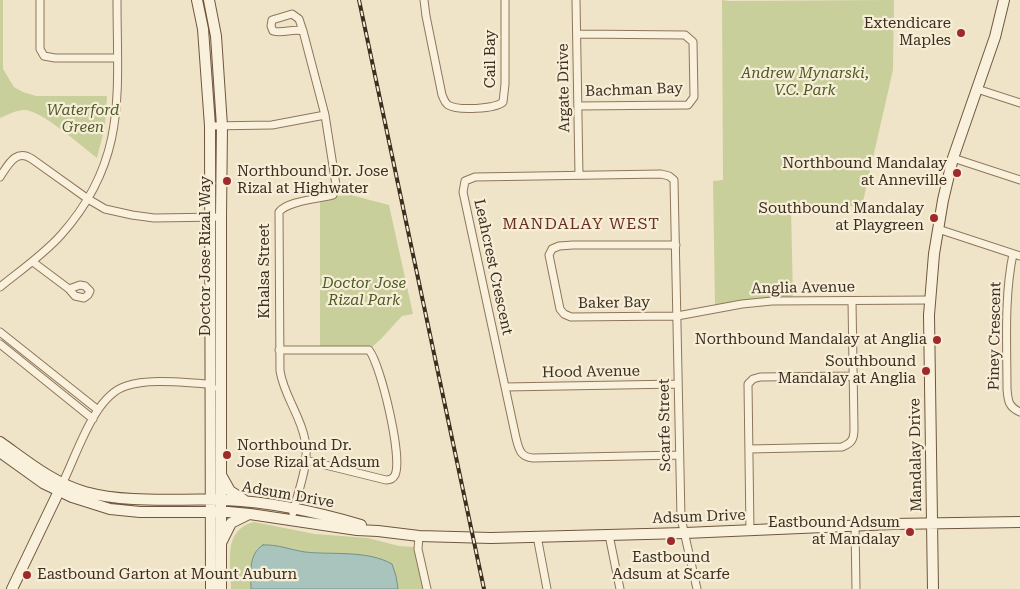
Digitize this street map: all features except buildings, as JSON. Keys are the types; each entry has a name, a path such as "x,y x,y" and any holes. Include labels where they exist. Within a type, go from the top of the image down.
{"street":[{"path":"40,0 40,49 44,56 55,58 117,58"},
{"path":"0,277 3,285 33,262 60,235 88,199 105,164 114,133 117,104 117,0"},
{"name":"Doctor Jose Rizal Way","path":"197,0 203,29 210,126 210,384 215,512"},
{"name":"Doctor Jose Rizal Way","path":"209,0 216,36 222,126 220,474 215,500"},
{"name":"Cail Bay","path":"424,0 442,94 445,102 457,108 492,107 499,106 503,102 505,84 505,0"},
{"name":"Argate Drive","path":"576,0 579,175"},
{"name":"Mandalay Drive","path":"933,589 930,300 938,228 953,158 996,35 1004,0"},
{"name":"Khalsa Street","path":"292,521 305,460 306,443 282,385 279,350 279,212 282,208 290,205 333,195 336,190 325,115 303,31"},
{"name":"Bachman Bay","path":"577,34 685,35 693,42 694,97 688,105 578,106"},
{"path":"977,88 1020,103"},
{"path":"210,126 272,125 325,115"},
{"path":"0,177 13,159 23,154 105,209 154,218 220,217"},
{"path":"953,158 1020,180"},
{"name":"Leahcrest Crescent","path":"677,316 675,187 674,180 669,176 661,174 475,177 465,181 463,186 518,447 521,453 526,457 679,454"},
{"path":"938,228 1017,255"},
{"name":"Baker Bay","path":"676,246 565,245 552,249 549,255 560,310 564,314 571,317 677,316"},
{"name":"Piney Crescent","path":"1017,255 1010,270 1008,292 1007,389 1008,402 1013,409 1020,412"},
{"path":"33,262 68,289"},
{"name":"Anglia Avenue","path":"677,316 742,304 772,302 930,300"},
{"path":"749,449 842,447 850,444 854,438 852,301"},
{"name":"Scarfe Street","path":"677,316 680,518 697,589"},
{"path":"0,332 98,410"},
{"path":"0,344 93,419"},
{"path":"279,350 369,350 376,361 386,397 397,456 397,468 394,477 386,480 305,460"},
{"path":"750,531 748,384 753,379 766,377 852,376"},
{"path":"12,589 93,419 108,397 125,386 140,383 210,384 221,395"},
{"name":"Hood Avenue","path":"505,387 678,384"},
{"path":"0,442 61,487"},
{"path":"0,452 27,473 61,487"},
{"path":"220,474 230,491 250,502"},
{"name":"Adsum Drive","path":"61,487 80,500 128,511 250,514 357,530 473,539 685,534 932,523 1020,522"},
{"name":"Adsum Drive","path":"61,487 118,498 250,502 294,509 378,531"},
{"path":"215,512 220,546 221,589"},
{"path":"211,589 215,512"},
{"path":"220,546 231,523 250,514"},
{"path":"855,526 856,589"},
{"path":"609,535 620,589"},
{"path":"420,536 418,549 427,589"},
{"path":"537,536 546,588"}],"green space":[{"name":"Waterford Green","path":"0,0 3,0 3,69 14,87 36,96 107,96 105,126 97,158 53,123 34,112 20,110 0,118"},
{"name":"Andrew Mynarski, V.C. Park","path":"722,0 894,0 893,70 862,206 791,207 793,298 755,299 715,305 713,181 723,180"},
{"name":"Doctor Jose Rizal Park","path":"351,195 389,205 413,314 402,316 371,348 366,346 320,346 320,202 331,200 337,196"},
{"path":"254,522 315,534 368,538 399,546 414,547 424,589 398,589 396,576 361,555 304,552 270,545 257,549 251,568 251,589 231,589 230,549 233,540 237,532 244,526"}],"water":[{"path":"263,545 279,546 305,552 361,555 382,560 392,564 398,589 251,589 253,559 255,553"}],"railway":[{"path":"359,0 484,589"}],"place":[{"name":"Extendicare Maples","path":"961,33"},
{"name":"Northbound Mandalay at Anneville","path":"957,173"},
{"name":"Northbound Dr. Jose Rizal at Highwater","path":"227,181"},
{"name":"Southbound Mandalay at Playgreen","path":"934,218"},
{"name":"Northbound Mandalay at Anglia","path":"937,340"},
{"name":"Southbound Mandalay at Anglia","path":"926,371"},
{"name":"Northbound Dr. Jose Rizal at Adsum","path":"227,455"},
{"name":"Eastbound Adsum at Mandalay","path":"910,532"},
{"name":"Eastbound Adsum at Scarfe","path":"671,541"},
{"name":"Eastbound Garton at Mount Auburn","path":"27,575"}],"district":[{"name":"MANDALAY WEST","path":"581,224"}]}
